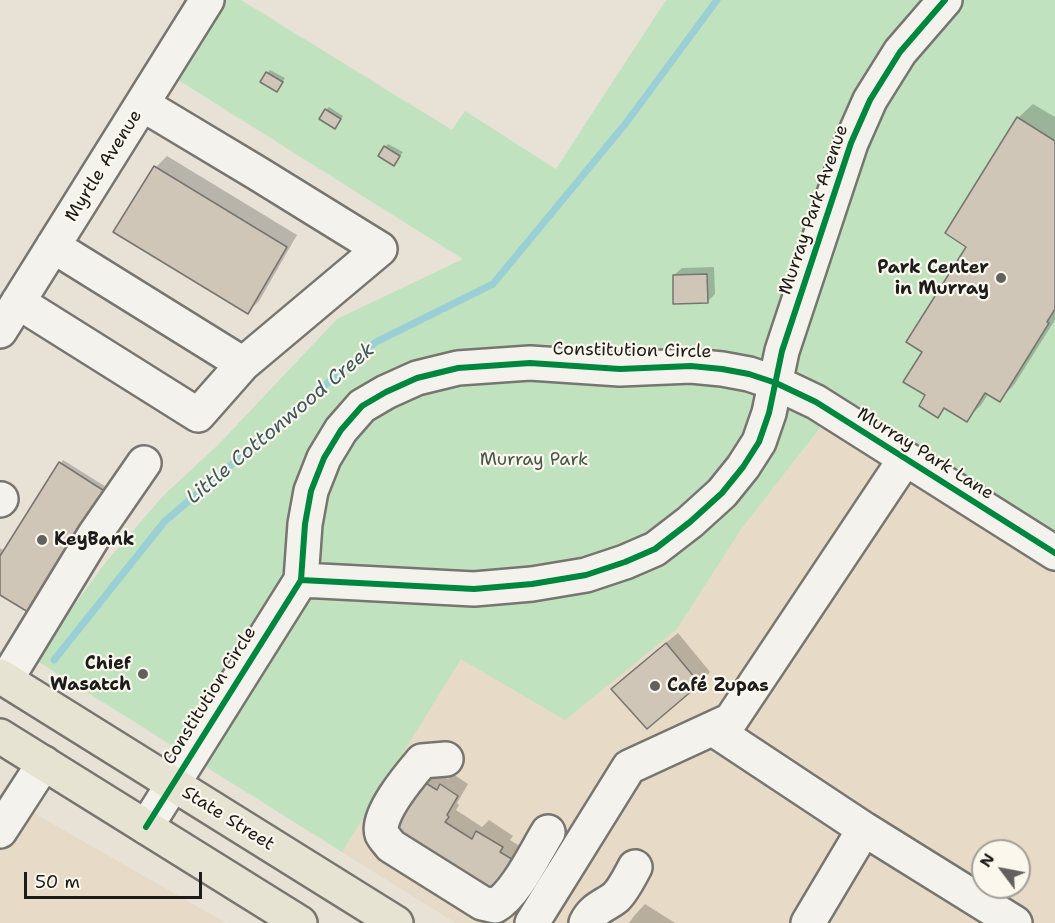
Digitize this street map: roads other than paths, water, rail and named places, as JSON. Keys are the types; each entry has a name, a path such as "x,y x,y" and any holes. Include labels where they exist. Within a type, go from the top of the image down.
{"main road":[{"name":"State Street","path":"3,679 396,923"},
{"path":"0,736 300,923"}],"street":[{"name":"Myrtle Avenue","path":"0,331 207,0"},
{"name":"Murray Park Avenue","path":"776,383 782,351 850,143 870,100 900,52 945,0"},
{"path":"18,302 198,415 243,364 380,249 142,104"},
{"path":"53,246 243,364"},
{"name":"Constitution Circle","path":"146,827 301,580 305,524 311,491 324,458 341,430 362,406 417,378 458,368 530,363 620,369 692,366 740,372 776,383"},
{"path":"301,580 474,589 532,584 586,575 625,562 655,549 722,493 759,442 770,413 776,383"},
{"name":"Murray Park Lane","path":"776,383 816,402 1055,553"},
{"path":"532,923 629,767 731,720 905,459"},
{"path":"3,679 95,534 144,462"},
{"path":"712,729 864,830 1016,923"},
{"path":"446,759 422,761 406,779 384,816 381,826 382,836 391,846 482,903 495,906 503,902 515,887 548,832"},
{"path":"0,831 44,763"},
{"path":"808,923 864,830"},
{"path":"586,923 600,906 610,910 635,867"}],"waterway":[{"name":"Little Cottonwood Creek","path":"54,660 165,521 376,342 493,284 626,123 717,0"}],"place":[{"name":"Park Center in Murray","path":"1001,278"},
{"name":"KeyBank","path":"42,540"},
{"name":"Chief Wasatch","path":"143,674"},
{"name":"Café Zupas","path":"655,686"}],"park label":[{"name":"Murray Park","path":"534,460"}]}
